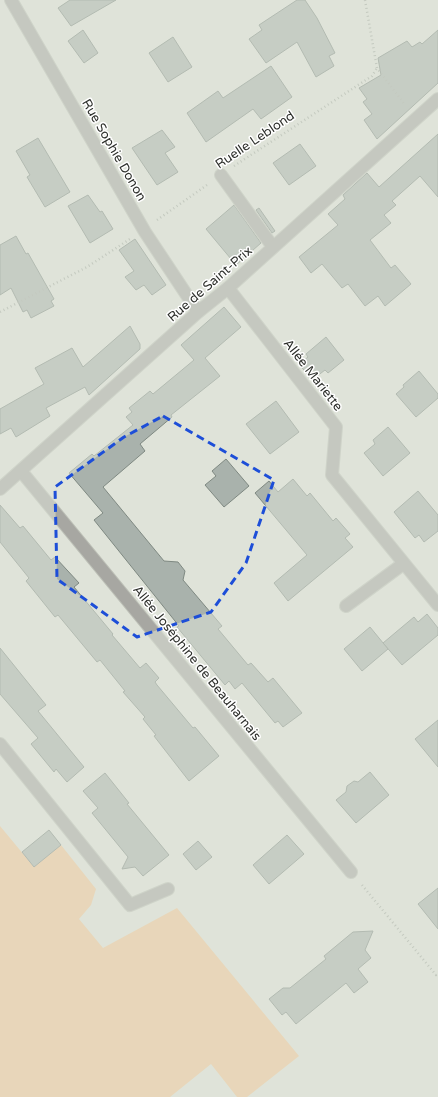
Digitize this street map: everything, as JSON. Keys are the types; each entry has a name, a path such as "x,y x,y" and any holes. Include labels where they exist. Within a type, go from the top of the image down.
{"street":[{"name":"Rue Sophie Donon","path":"11,0 144,230 198,312"},
{"name":"Rue de Saint-Prix","path":"0,489 198,312 228,288 438,99"},
{"path":"222,175 273,247"},
{"name":"Allée Mariette","path":"228,288 336,427 332,475 403,564 438,605"},
{"name":"Allée Joséphine de Beauharnais","path":"21,471 351,872"},
{"path":"346,606 403,564"},
{"path":"0,744 130,905 168,889"}],"path":[{"path":"365,0 377,68 417,119"},
{"name":"Ruelle Leblond","path":"0,312 87,267 144,230 260,148 372,76 377,68"},
{"path":"351,872 436,975 438,973"}],"highlighted area":[{"path":"163,416 274,480 246,563 211,612 137,637 57,579 55,487 124,437"}],"shaded area":[{"path":"0,826 34,867 61,845 96,889 91,905 79,919 103,948 177,908 299,1056 247,1097 237,1097 211,1064 170,1097 0,1097"}],"building":[{"path":"70,0 116,0 71,26 58,8"},
{"path":"297,0 305,0 317,18 335,53 329,56 334,66 316,77 297,42 266,63 249,39 262,30 259,25"},
{"path":"83,30 98,53 84,63 68,41"},
{"path":"438,30 438,83 377,139 364,120 372,114 363,102 367,99 359,88 381,75 378,58 407,41 412,47 420,42 422,44"},
{"path":"173,37 192,67 168,82 149,53"},
{"path":"271,66 292,97 261,119 253,109 206,142 187,113 218,91 223,98"},
{"path":"162,130 175,147 165,153 178,172 157,185 132,148"},
{"path":"438,134 438,197 420,176 392,201 396,205 384,215 391,223 370,240 391,268 395,265 411,284 385,306 378,296 365,306 348,284 342,288 322,264 311,273 299,257 338,225 328,214 345,199 343,195 367,173 379,187"},
{"path":"38,138 70,192 45,207 27,177 30,175 16,151"},
{"path":"300,144 316,166 289,185 273,163"},
{"path":"88,195 100,212 102,211 113,229 90,243 68,206"},
{"path":"234,205 261,243 236,265 206,229"},
{"path":"259,208 275,231 272,233 256,210"},
{"path":"16,236 26,254 28,253 54,299 51,301 54,306 31,318 27,310 23,312 11,288 0,295 0,245"},
{"path":"135,239 166,285 152,295 144,285 136,290 125,277 134,271 119,250"},
{"path":"224,307 241,327 205,358 220,376 171,415 172,417 140,444 145,451 103,487 164,561 178,562 185,571 183,580 222,626 218,629 248,665 251,663 268,682 273,678 302,713 283,727 278,721 275,723 242,683 235,689 229,681 225,685 177,627 179,626 94,520 103,513 69,473 92,454 94,456 133,425 126,417 132,412 129,408 150,391 153,394 194,360 181,345"},
{"path":"130,326 140,344 140,349 89,395 85,387 46,408 50,416 16,437 11,428 0,434 0,409 44,384 35,368 72,348 83,367"},
{"path":"326,337 344,360 328,373 325,370 312,380 299,364 308,357 306,354"},
{"path":"419,371 438,394 438,398 416,417 396,394 404,387 403,385"},
{"path":"276,401 299,432 270,454 246,424"},
{"path":"388,427 410,453 383,476 364,453 375,444 373,440"},
{"path":"226,459 249,486 224,507 205,485 216,476 212,471"},
{"path":"293,479 307,496 310,493 333,521 336,518 350,534 345,538 353,547 288,601 274,583 307,555 255,493 269,481 278,492"},
{"path":"418,491 438,515 438,531 424,542 419,535 415,538 394,512"},
{"path":"0,505 20,528 23,526 51,560 55,557 79,583 74,587 113,634 112,635 140,668 146,663 159,678 155,682 157,685 219,756 189,781 154,736 156,735 143,719 145,717 123,692 125,691 100,660 97,662 58,615 55,617 26,581 29,578 0,542"},
{"path":"427,614 438,628 438,635 402,665 383,643 414,617 418,622"},
{"path":"370,627 388,649 362,671 344,649"},
{"path":"0,648 46,705 38,711 84,767 67,782 56,769 54,772 31,744 38,738 0,694"},
{"path":"438,720 438,767 415,739"},
{"path":"370,772 389,795 356,823 336,800 346,792 347,786 354,781 358,782"},
{"path":"105,773 129,803 127,804 169,855 143,876 135,867 122,869 128,857 92,813 98,808 83,791"},
{"path":"49,830 61,845 34,867 22,852"},
{"path":"287,835 304,854 269,884 253,865"},
{"path":"198,841 212,857 196,870 183,854"},
{"path":"438,888 438,929 418,904"},
{"path":"373,931 365,950 371,958 358,969 368,982 354,993 346,983 296,1024 286,1012 282,1015 269,999 283,988 290,988 326,959 324,956 353,932"}]}
